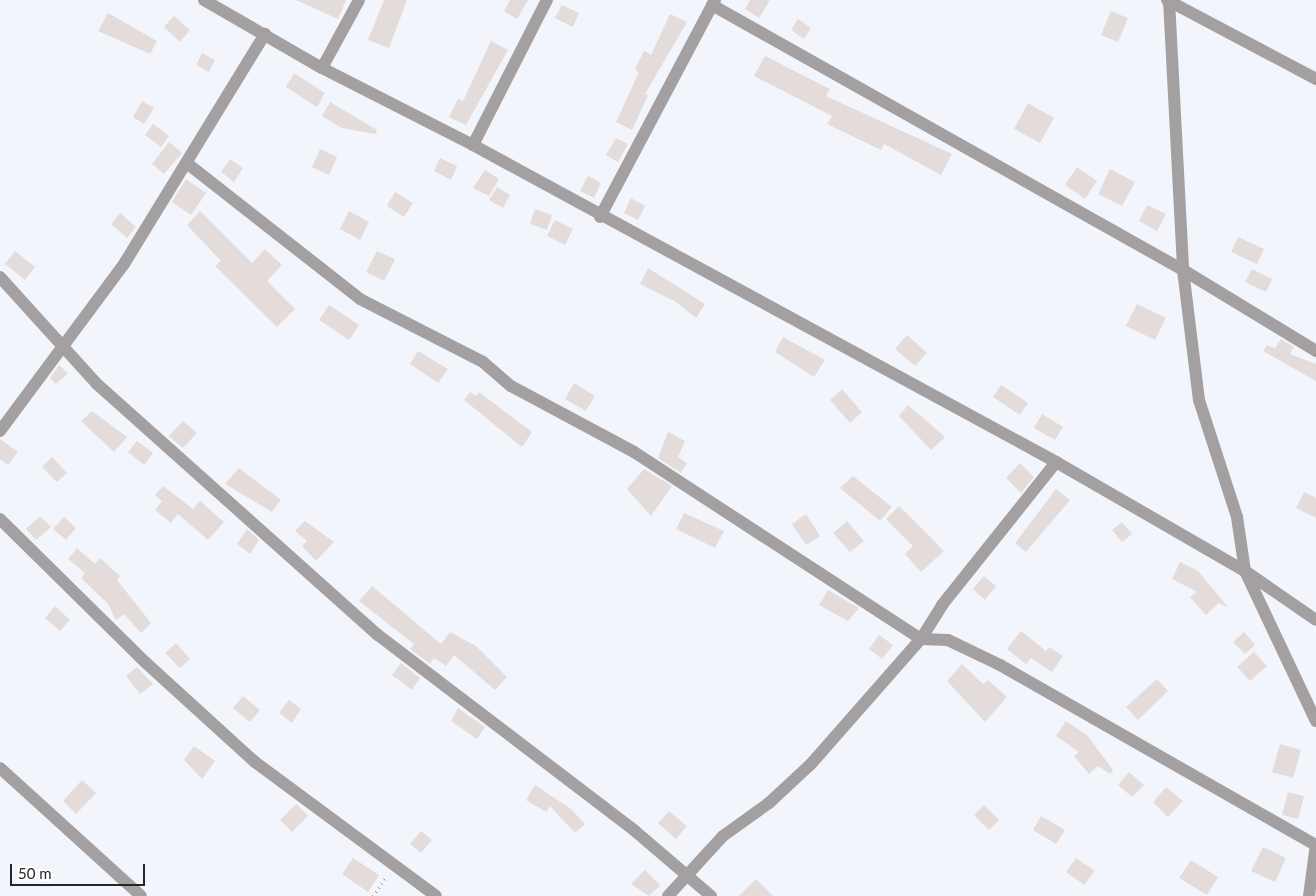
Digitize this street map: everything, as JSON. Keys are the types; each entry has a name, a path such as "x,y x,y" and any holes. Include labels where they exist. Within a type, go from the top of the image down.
{"street":[{"path":"204,0 322,68 473,145 600,217 1056,462 1245,571 1316,620"},
{"path":"322,68 358,0"},
{"path":"473,145 547,0"},
{"path":"1168,0 1316,79"},
{"path":"1168,0 1183,270 1199,400 1237,517 1245,571 1316,721"},
{"path":"600,217 713,3 1183,270 1316,351"},
{"path":"0,431 64,348 188,164 265,34"},
{"path":"188,164 360,298 483,362 511,386 634,452 921,639 948,640 1000,665 1316,844 1309,896"},
{"path":"0,277 97,384 378,635 711,896"},
{"path":"668,896 722,836 769,803 811,764 921,639 942,605 1056,462"},
{"path":"0,519 145,662 255,762 436,896"},
{"path":"0,768 141,896"}],"path":[{"path":"373,896 395,864"}],"building":[{"path":"296,0 346,0 338,19"},
{"path":"384,0 407,0 389,48 368,40"},
{"path":"510,0 528,0 517,19 504,11"},
{"path":"750,0 770,0 759,18 745,9"},
{"path":"562,5 579,13 573,27 555,18"},
{"path":"1111,11 1128,18 1118,42 1101,35"},
{"path":"108,13 157,41 150,54 98,31"},
{"path":"670,14 687,22 645,94 648,95 632,130 616,122 639,72 635,69 644,51 651,55"},
{"path":"174,16 190,30 180,42 164,27"},
{"path":"798,19 811,28 804,39 791,30"},
{"path":"491,41 508,50 466,125 449,117 458,99 463,101"},
{"path":"202,53 215,60 209,72 196,65"},
{"path":"765,56 830,89 826,96 952,154 941,175 884,144 881,150 827,124 832,116 754,76"},
{"path":"294,73 325,93 317,107 286,87"},
{"path":"142,101 154,108 144,124 133,117"},
{"path":"330,102 377,130 376,134 342,128 322,116"},
{"path":"1028,103 1054,118 1040,143 1014,129"},
{"path":"153,124 169,136 161,147 145,135"},
{"path":"616,138 628,144 618,162 606,155"},
{"path":"169,142 182,153 164,174 152,164"},
{"path":"320,149 337,157 329,175 312,167"},
{"path":"440,158 457,166 451,180 434,171"},
{"path":"230,159 243,168 234,182 221,172"},
{"path":"1077,167 1097,181 1085,199 1065,185"},
{"path":"1110,169 1135,182 1122,206 1098,194"},
{"path":"485,170 499,179 489,196 473,188"},
{"path":"588,176 601,183 594,198 580,191"},
{"path":"186,179 206,193 191,215 172,202"},
{"path":"497,187 510,195 503,208 489,200"},
{"path":"395,192 413,203 404,217 387,206"},
{"path":"631,198 645,206 638,220 624,213"},
{"path":"1147,205 1166,214 1157,231 1139,221"},
{"path":"535,209 552,215 547,230 530,224"},
{"path":"200,211 252,263 265,249 282,265 267,281 295,309 277,327 215,266 221,261 187,225"},
{"path":"349,211 369,222 360,240 340,229"},
{"path":"120,213 136,227 127,238 111,224"},
{"path":"555,220 573,229 565,245 547,236"},
{"path":"1238,237 1264,249 1257,264 1231,252"},
{"path":"15,251 35,267 25,280 5,264"},
{"path":"377,251 395,259 384,281 366,272"},
{"path":"648,268 705,304 696,318 676,302 640,284"},
{"path":"1252,269 1272,279 1266,292 1245,282"},
{"path":"1137,304 1166,318 1155,340 1126,326"},
{"path":"329,305 359,325 349,340 319,320"},
{"path":"907,335 927,353 915,366 895,349"},
{"path":"783,337 825,360 814,377 775,352"},
{"path":"1281,339 1294,347 1290,354 1316,364 1316,381 1263,351 1267,345 1275,348"},
{"path":"418,351 448,369 438,383 410,364"},
{"path":"59,365 68,373 56,384 50,378"},
{"path":"574,383 595,396 586,411 565,399"},
{"path":"1001,385 1028,403 1020,415 993,397"},
{"path":"842,389 862,412 850,423 830,400"},
{"path":"470,392 476,396 479,392 532,432 522,447 464,400"},
{"path":"908,405 945,437 931,450 899,416"},
{"path":"92,411 127,437 114,452 81,421"},
{"path":"1042,414 1063,427 1055,440 1034,428"},
{"path":"183,421 197,433 183,448 169,436"},
{"path":"668,432 685,441 678,457 687,463 681,473 658,458"},
{"path":"0,439 18,452 8,465 0,459"},
{"path":"137,441 153,453 144,465 128,452"},
{"path":"52,457 67,473 57,482 42,467"},
{"path":"1020,463 1034,477 1021,493 1006,478"},
{"path":"239,468 281,500 272,512 225,484"},
{"path":"644,469 672,486 651,516 627,489"},
{"path":"853,476 892,507 880,521 840,488"},
{"path":"163,486 193,509 200,501 224,522 208,540 178,514 171,523 155,510 162,501 155,495"},
{"path":"1056,489 1070,500 1026,552 1015,543"},
{"path":"1304,492 1316,498 1316,518 1296,508"},
{"path":"899,506 944,551 921,572 905,554 913,546 886,519"},
{"path":"684,513 724,531 715,548 676,529"},
{"path":"806,514 820,536 806,545 792,524"},
{"path":"40,516 51,527 36,540 26,529"},
{"path":"64,517 76,528 66,540 53,529"},
{"path":"305,521 334,542 316,561 302,546 307,541 295,531"},
{"path":"847,521 864,541 850,552 833,533"},
{"path":"1122,522 1132,534 1122,542 1112,530"},
{"path":"247,529 259,540 250,554 237,544"},
{"path":"77,548 95,564 100,558 120,576 117,580 151,623 141,633 124,614 116,620 108,604 81,578 85,573 68,559"},
{"path":"1180,562 1198,571 1229,608 1219,603 1206,615 1190,597 1197,592 1172,579"},
{"path":"984,576 996,586 985,600 973,589"},
{"path":"372,586 441,644 450,632 476,646 507,677 495,690 454,655 446,666 434,658 430,664 410,649 414,644 359,601"},
{"path":"828,590 859,608 848,621 819,605"},
{"path":"55,606 70,620 60,631 45,618"},
{"path":"1021,631 1046,651 1049,647 1063,656 1052,672 1031,658 1026,664 1007,649"},
{"path":"1244,632 1255,645 1245,654 1233,642"},
{"path":"879,635 893,645 882,659 869,649"},
{"path":"176,643 190,659 180,668 165,653"},
{"path":"1254,652 1267,666 1250,681 1237,667"},
{"path":"401,663 420,678 412,690 392,675"},
{"path":"962,664 983,684 988,680 1007,697 985,722 947,681"},
{"path":"137,667 153,684 140,694 126,676"},
{"path":"1157,679 1168,691 1138,720 1126,707"},
{"path":"243,696 260,710 250,722 233,708"},
{"path":"289,700 301,709 292,723 279,713"},
{"path":"458,708 485,727 477,739 451,721"},
{"path":"1066,721 1087,735 1113,770 1110,774 1098,766 1089,774 1074,756 1079,752 1056,736"},
{"path":"1280,744 1301,750 1293,778 1272,772"},
{"path":"194,746 215,761 202,779 184,760"},
{"path":"1129,772 1144,785 1132,797 1118,785"},
{"path":"82,780 96,793 76,814 63,801"},
{"path":"535,785 571,809 585,824 575,833 550,806 546,812 526,800"},
{"path":"1166,787 1183,801 1168,817 1153,802"},
{"path":"1288,792 1304,796 1298,819 1282,815"},
{"path":"296,804 308,816 292,832 280,820"},
{"path":"984,805 999,820 989,830 974,815"},
{"path":"669,811 687,826 676,839 658,823"},
{"path":"1041,816 1065,830 1056,844 1033,830"},
{"path":"421,831 432,840 421,853 410,844"},
{"path":"1263,847 1286,858 1275,882 1251,871"},
{"path":"353,858 379,875 368,892 342,874"},
{"path":"1076,858 1095,871 1084,885 1066,872"},
{"path":"1191,860 1218,877 1207,895 1179,878"},
{"path":"645,870 660,885 649,896 631,884"},
{"path":"756,879 773,896 739,896"}]}
